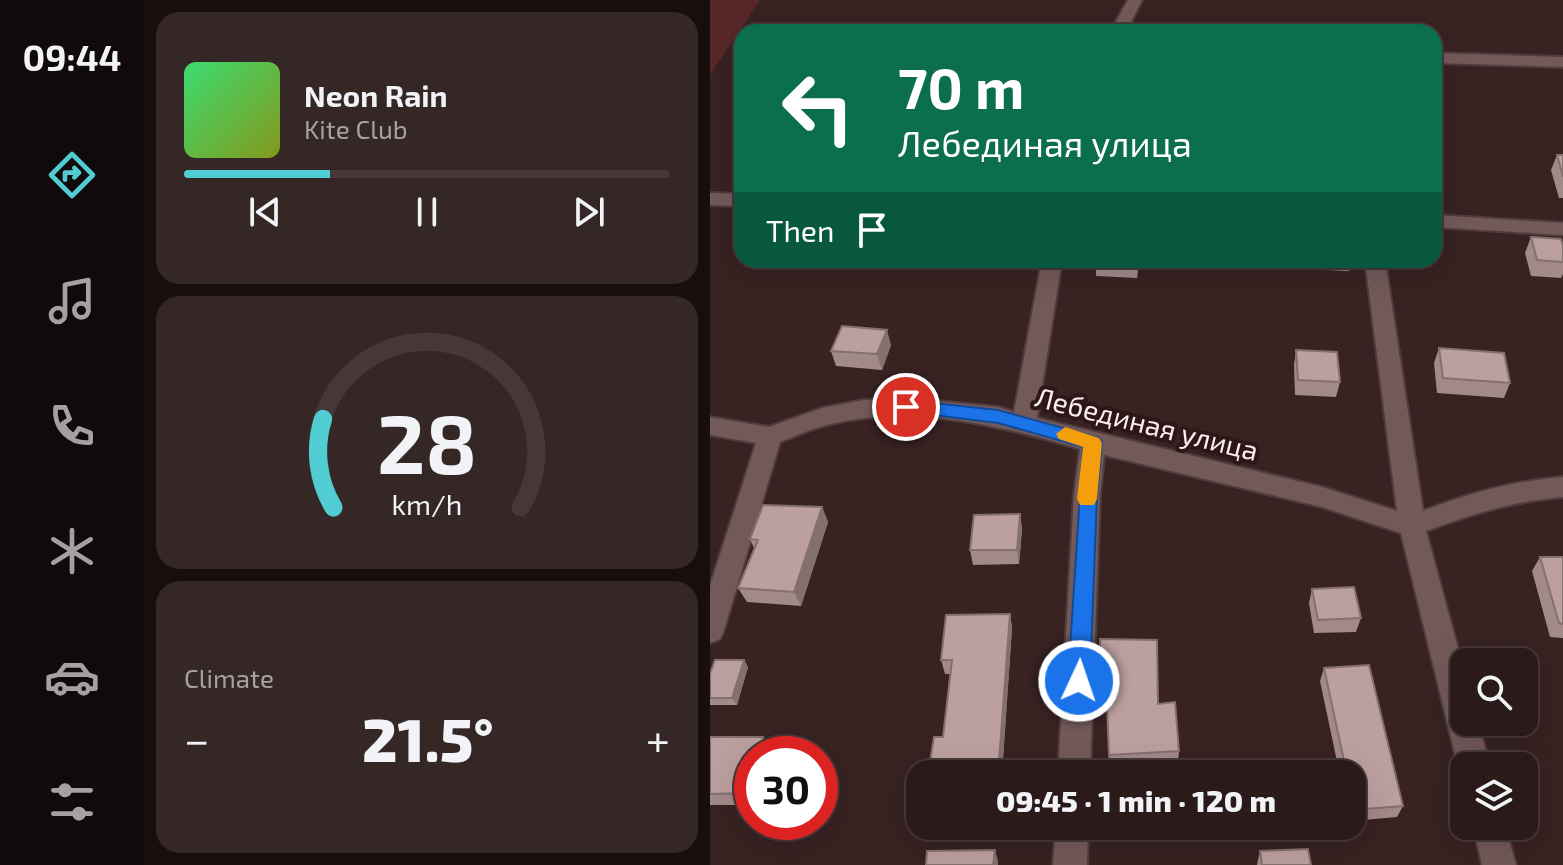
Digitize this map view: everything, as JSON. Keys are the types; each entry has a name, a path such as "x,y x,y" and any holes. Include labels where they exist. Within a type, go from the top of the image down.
{"street":[{"path":"1122,24 1135,0"},
{"path":"1442,58 1563,62"},
{"path":"710,199 734,200"},
{"path":"1442,221 1563,229"},
{"path":"1024,422 1051,268"},
{"path":"1376,268 1412,526 1470,752"},
{"name":"Лебединая улица","path":"710,426 770,436 822,417 864,409 918,407 1024,422 1093,443 1322,497 1412,526"},
{"path":"710,630 770,436"},
{"path":"1075,760 1087,495 1093,443"},
{"path":"1412,526 1480,500 1524,490 1563,487"},
{"path":"1070,865 1071,840"},
{"path":"1493,840 1499,865"}],"shaded area":[{"path":"710,0 760,0 744,24 734,24 734,39 710,75"}],"building":[{"path":"1557,155 1563,155 1563,177"},
{"path":"1531,237 1561,239 1563,262 1537,260"},
{"path":"842,326 887,330 877,354 831,351"},
{"path":"1439,348 1504,353 1510,383 1443,378"},
{"path":"1296,350 1337,352 1340,382 1298,380"},
{"path":"763,505 822,507 794,592 738,588 758,540 750,539"},
{"path":"1020,514 1017,550 970,550 974,515"},
{"path":"1540,557 1563,557 1563,624 1559,623"},
{"path":"1354,587 1361,618 1318,620 1312,589"},
{"path":"1010,614 999,760 930,760 934,737 943,737 952,660 941,660 946,615"},
{"path":"1100,639 1157,640 1158,704 1175,702 1179,751 1109,755 1106,680 1099,680"},
{"path":"715,660 744,660 732,698 710,698 710,674"},
{"path":"1369,665 1403,806 1366,809 1366,760 1344,760 1324,668"},
{"path":"710,737 734,737 734,793 710,794"},
{"path":"1308,849 1311,865 1262,865 1260,851"},
{"path":"995,850 993,865 926,865 927,851"}],"slow traffic":[{"path":"1065,434 1093,443 1087,499"}],"route":[{"path":"906,407 998,416 1093,443 1087,495 1079,681"}]}
